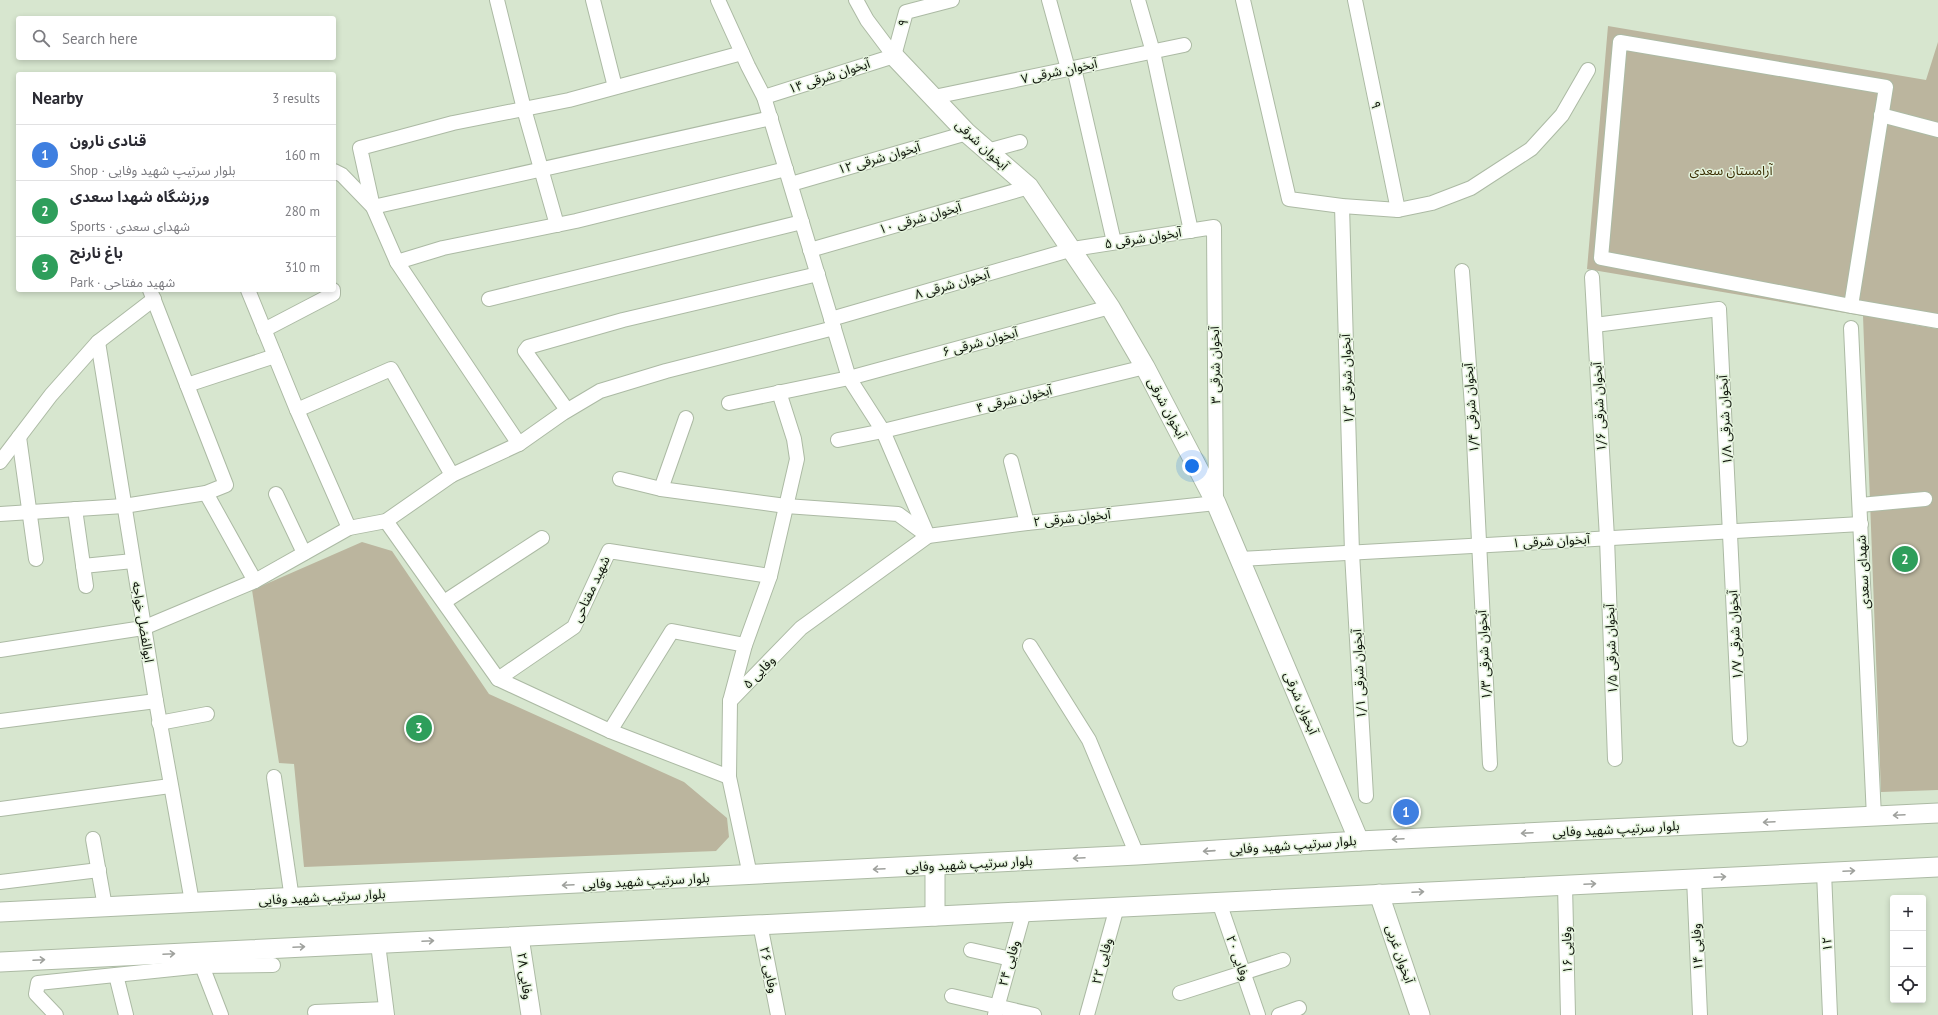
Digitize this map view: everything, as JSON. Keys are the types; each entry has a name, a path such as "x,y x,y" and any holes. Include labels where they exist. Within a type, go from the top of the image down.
{"main road":[{"name":"آبخوان شرقی","path":"894,56 967,133 1029,187 1073,249 1110,307 1145,367 1216,503 1359,841"},
{"name":"بلوار سرتیپ شهید وفایی","path":"0,912 750,876 1137,855 1359,841 1938,813"},
{"path":"935,866 935,916"},
{"path":"0,962 199,959 378,944 1938,867"},
{"name":"آبخوان غربی","path":"1379,894 1420,1015"},
{"name":"وفایی ۲۸","path":"520,937 531,1015"}],"street":[{"path":"497,0 524,109 557,225"},
{"path":"593,0 615,87"},
{"path":"718,0 742,54 764,97 849,378 883,431 928,536"},
{"path":"856,0 867,20 894,56"},
{"name":"۹","path":"894,56 906,12 952,0"},
{"path":"1049,0 1071,69 1114,242"},
{"path":"1138,0 1153,52 1191,231"},
{"path":"1243,0 1290,199 1342,206 1398,210 1432,203 1471,188 1531,149 1562,115 1588,70"},
{"name":"۹","path":"1354,0 1398,210"},
{"path":"1851,306 1886,87 1620,42 1601,258 1851,306 1938,321"},
{"name":"آبخوان شرقی ۷","path":"934,97 1184,46"},
{"path":"519,444 397,262 373,207 360,148 453,123 569,100 742,54"},
{"name":"آبخوان شرقی ۱۴","path":"764,97 894,56"},
{"path":"1881,115 1938,130"},
{"path":"373,207 771,118"},
{"name":"آبخوان شرقی ۱۲","path":"791,184 967,133"},
{"path":"986,151 1020,142"},
{"path":"397,262 443,248 557,225 786,169"},
{"path":"336,172 342,175 373,207"},
{"name":"آبخوان شرقی ۱۰","path":"810,250 1029,187"},
{"name":"آبخوان شرقی ۱/۲","path":"1342,206 1352,553"},
{"path":"489,299 802,222"},
{"name":"آبخوان شرقی ۵","path":"1073,249 1214,227"},
{"name":"آبخوان شرقی ۳","path":"1214,227 1216,503"},
{"name":"آبخوان شرقی ۸","path":"386,521 452,475 519,444 567,410 600,391 833,323 1073,249"},
{"name":"آبخوان شرقی ۱/۴","path":"1462,271 1472,420 1478,545"},
{"path":"567,410 525,351 528,347 623,320 818,274"},
{"name":"آبخوان شرقی ۱/۶","path":"1592,277 1607,538"},
{"path":"249,292 297,410 349,528"},
{"path":"264,330 334,294 333,292"},
{"path":"0,462 51,394 98,342 152,294 226,485 206,494 124,506 0,514"},
{"name":"آبخوان شرقی ۶","path":"729,403 849,378 1110,307"},
{"name":"آبخوان شرقی ۱/۸","path":"1595,325 1719,309 1730,531"},
{"name":"شهدای سعدی","path":"1851,328 1874,817"},
{"name":"ابوالفضل خواجه","path":"98,342 143,628 170,786 192,902"},
{"path":"187,385 275,356"},
{"name":"آبخوان شرقی ۴","path":"838,440 883,431 1145,367"},
{"path":"297,410 391,369 452,475"},
{"path":"750,876 728,778 730,701 745,645 770,576 797,459 794,439 779,392"},
{"path":"661,489 686,418"},
{"path":"19,437 36,559"},
{"path":"1011,461 1027,523"},
{"path":"620,480 661,489 786,506 898,514 928,536"},
{"path":"206,494 255,581"},
{"path":"276,494 304,553"},
{"path":"1860,505 1925,499"},
{"name":"آبخوان شرقی ۲","path":"928,536 1027,523 1216,503"},
{"path":"74,509 86,586"},
{"path":"0,650 143,628 255,581 349,528 386,521 498,679 610,730 728,778"},
{"name":"آبخوان شرقی ۱","path":"1240,559 1861,524"},
{"name":"آبخوان شرقی ۱/۷","path":"1730,531 1740,740"},
{"name":"وفایی ۵","path":"730,701 801,628 928,536"},
{"path":"444,602 542,538"},
{"name":"آبخوان شرقی ۱/۵","path":"1607,538 1615,759"},
{"name":"آبخوان شرقی ۱/۳","path":"1478,545 1490,764"},
{"name":"شهید مفتاحی","path":"498,679 574,626 609,551 770,576"},
{"name":"آبخوان شرقی ۱/۱","path":"1352,553 1366,796"},
{"path":"83,566 133,561"},
{"path":"610,730 672,630 745,645"},
{"path":"1030,646 1089,740 1137,855"},
{"path":"0,721 156,701"},
{"path":"159,723 207,714"},
{"path":"274,776 292,899"},
{"path":"0,809 170,786"},
{"path":"93,839 105,907"},
{"path":"0,882 99,870"},
{"name":"۱۲","path":"1824,872 1830,1015"},
{"name":"وفایی ۱۴","path":"1694,878 1700,1015"},
{"name":"وفایی ۱۶","path":"1565,885 1568,1015"},
{"name":"وفایی ۲۰","path":"1219,902 1258,1015"},
{"name":"وفایی ۲۲","path":"1086,1015 1116,907"},
{"name":"وفایی ۲۴","path":"996,1011 1024,911"},
{"name":"وفایی ۲۶","path":"760,924 778,1015"},
{"path":"315,1012 387,1012 378,944"},
{"path":"971,950 1011,959"},
{"path":"199,959 221,1015"},
{"path":"56,1015 36,994 38,983 116,975 199,959 273,965"},
{"path":"1180,993 1244,974 1283,960"},
{"path":"116,975 126,1015"},
{"path":"952,996 996,1011 1034,1015"},
{"path":"1279,1015 1299,1008"}],"green space":[{"name":"آرامستان سعدی","path":"1608,26 1926,80 1938,42 1938,328 1899,322 1938,329 1938,790 1881,792 1863,316 1587,269"},
{"path":"362,542 392,551 489,694 684,782 727,818 729,837 716,851 304,867 294,764 279,763 252,590"}],"place":[{"name":"ورزشگاه شهدا سعدی","path":"1905,559"},
{"name":"باغ نارنج","path":"419,728"},
{"name":"قنادی نارون","path":"1406,812"}]}
